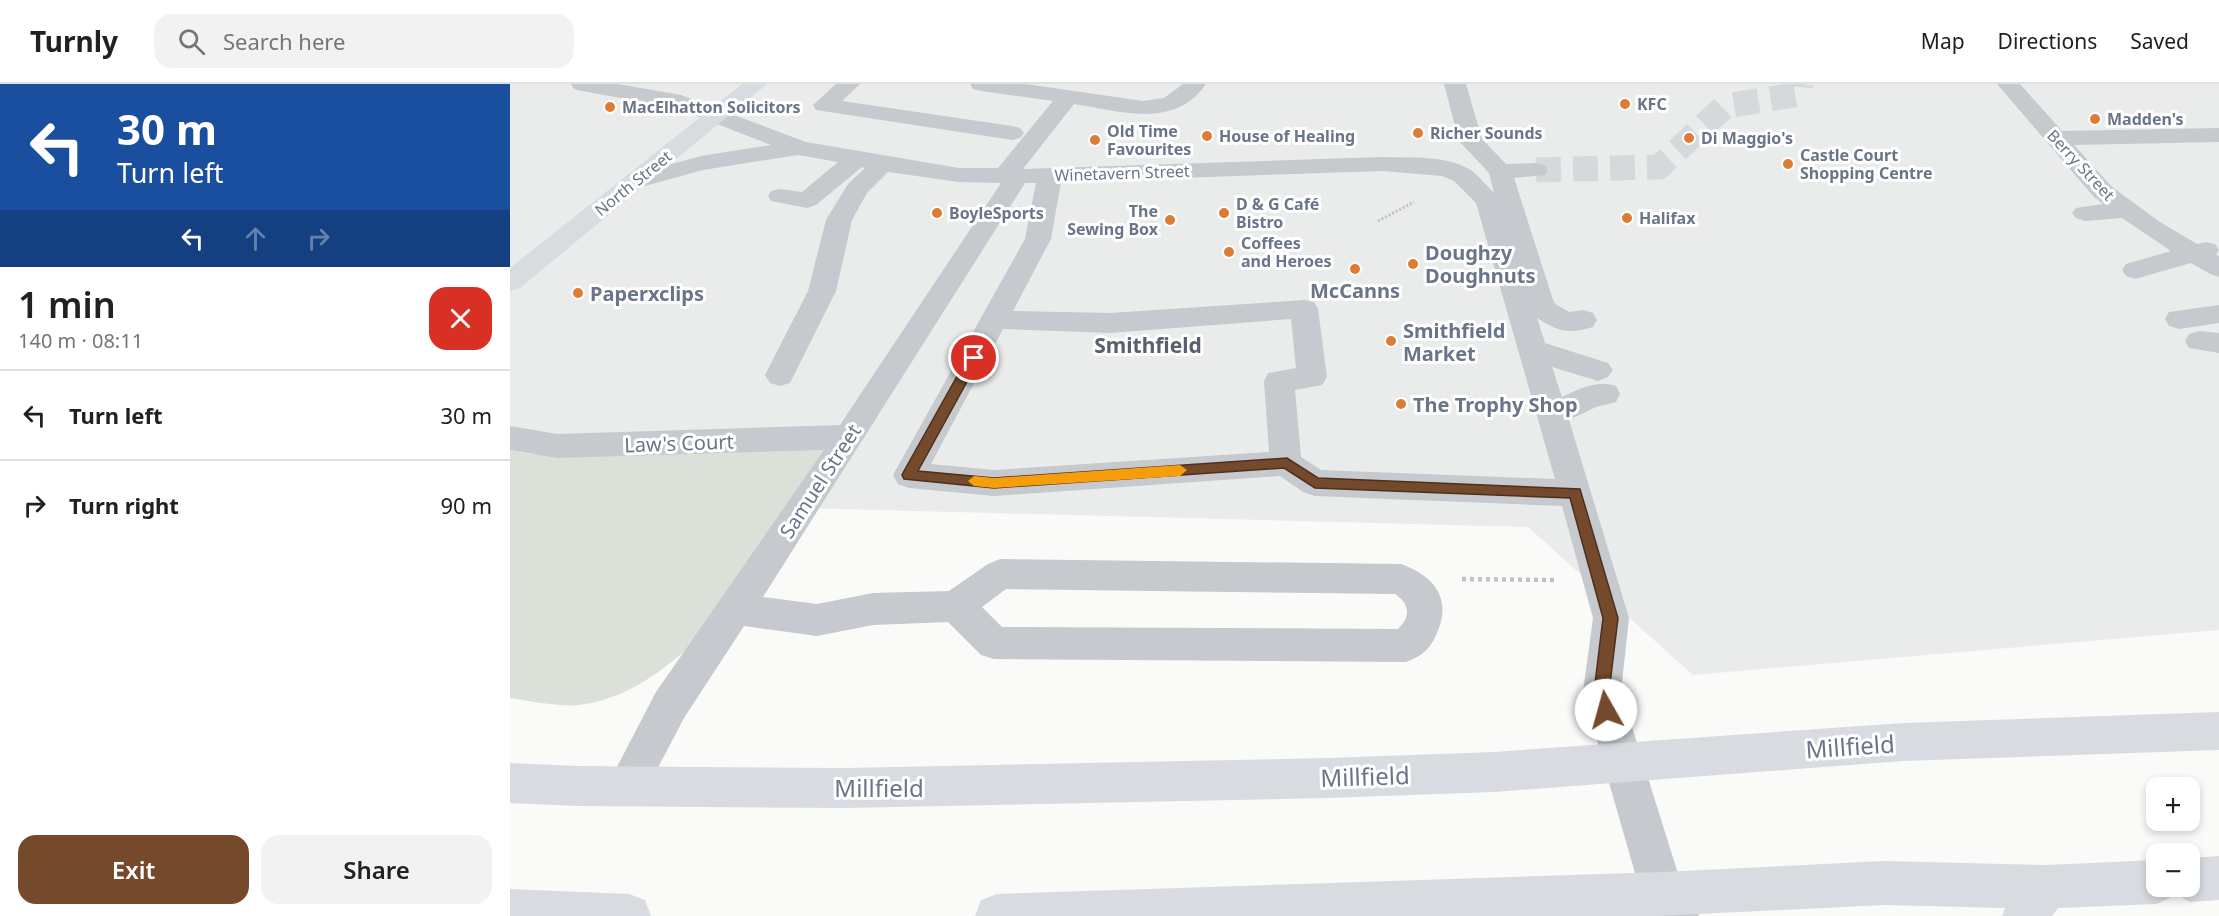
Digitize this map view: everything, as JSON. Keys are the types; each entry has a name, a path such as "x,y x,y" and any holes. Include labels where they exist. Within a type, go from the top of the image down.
{"main road":[{"name":"North Street","path":"510,282 756,84"},
{"name":"Millfield","path":"510,783 846,788 1032,786 1461,774 1903,742 2213,733"},
{"path":"2200,879 2219,878"},
{"path":"997,916 1670,905 1884,883 2035,902 2146,884"},
{"path":"510,911 629,916"}],"street":[{"name":"Winetavern Street","path":"582,84 681,102 800,148 883,164 959,175 1026,176 1382,164 1447,169"},
{"path":"849,84 824,105 1012,133"},
{"path":"981,84 1143,108 1179,101 1195,84"},
{"path":"1455,84 1471,141 1500,171 1542,308 1564,321 1582,320"},
{"name":"Berry Street","path":"2008,84 2103,192 2193,255 2219,268"},
{"name":"Samuel Street","path":"627,786 670,705 1078,99"},
{"path":"2055,138 2219,135"},
{"path":"1471,141 1458,159 1447,169 1463,176 1488,201 1611,618 1602,692 1622,763 1670,905"},
{"name":"Winetavern Street","path":"634,182 701,163 772,150 800,148"},
{"path":"780,196 807,200 857,159"},
{"path":"780,375 822,291 838,220 856,189 883,164"},
{"path":"1500,171 1536,170"},
{"path":"1026,176 1038,239 909,475 994,483 1287,463 1315,483 1575,493"},
{"path":"2085,213 2127,210"},
{"path":"2135,270 2193,255 2219,245"},
{"path":"995,319 1039,324 1090,323 1304,309 1312,377 1279,381 1287,463"},
{"path":"2179,319 2219,314"},
{"path":"1530,342 1598,373 1589,397 1552,416"},
{"name":"Law's Court","path":"510,438 557,446 849,437"},
{"path":"735,609 817,620 873,609 956,606 1000,574 1401,579 1416,586 1424,599 1426,619 1420,634 1406,646 994,643 956,606"}],"path":[{"path":"1456,579 1514,580"}],"shaded area":[{"path":"510,84 2219,84 2219,630 1693,675 1528,527 803,508 510,436"},
{"path":"829,447 688,648 664,668 624,692 595,702 563,705 510,698 510,450 531,454"}],"tunnel":[{"path":"1536,170 1659,167 1725,106 1800,94 1801,84"}],"slow traffic":[{"path":"974,481 994,483 1180,470"}],"place":[{"name":"KFC","path":"1625,104"},
{"name":"MacElhatton Solicitors","path":"610,107"},
{"name":"Madden's","path":"2095,119"},
{"name":"Richer Sounds","path":"1418,133"},
{"name":"House of Healing","path":"1207,136"},
{"name":"Di Maggio's","path":"1689,138"},
{"name":"Old Time Favourites","path":"1095,140"},
{"name":"Castle Court Shopping Centre","path":"1788,164"},
{"name":"BoyleSports","path":"937,213"},
{"name":"D & G Café Bistro","path":"1224,213"},
{"name":"Halifax","path":"1627,218"},
{"name":"The Sewing Box","path":"1170,220"},
{"name":"Coffees and Heroes","path":"1229,252"},
{"name":"Doughzy Doughnuts","path":"1413,264"},
{"name":"McCanns","path":"1355,269"},
{"name":"Paperxclips","path":"578,293"},
{"name":"Smithfield Market","path":"1391,341"},
{"name":"The Trophy Shop","path":"1401,404"}],"district":[{"name":"Smithfield","path":"1148,345"}],"route":[{"path":"974,358 909,475 994,483 1287,463 1315,483 1575,493 1611,618 1602,692 1606,710"}]}
